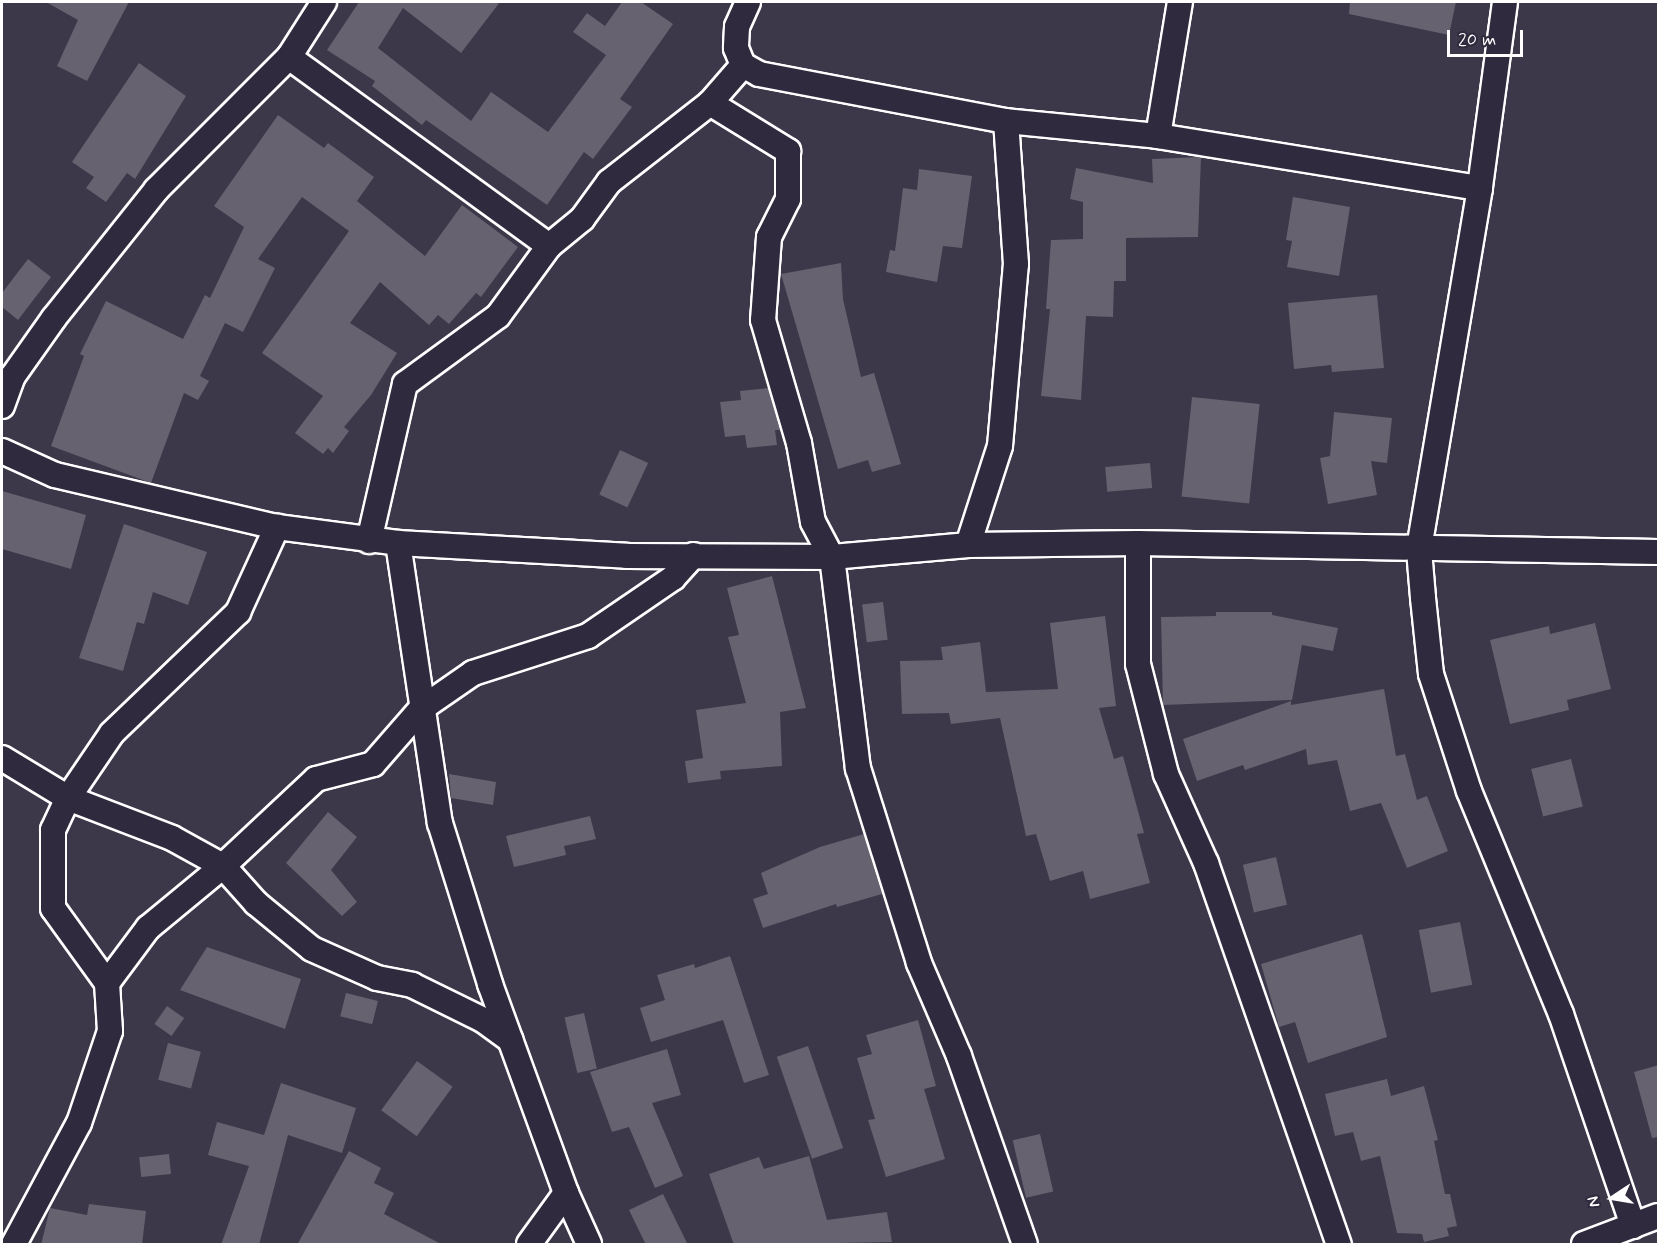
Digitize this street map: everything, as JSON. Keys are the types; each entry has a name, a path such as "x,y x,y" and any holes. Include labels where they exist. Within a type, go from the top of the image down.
{"street":[{"path":"2,406 13,376 54,318 156,190 289,57 324,2"},
{"path":"748,2 737,27 736,48 743,65 759,74 1006,121 1158,136 1480,188"},
{"path":"1158,136 1180,2"},
{"path":"1504,2 1480,188 1419,550 1431,674 1469,791 1561,1014 1633,1226"},
{"path":"289,57 549,246"},
{"path":"369,541 405,384 498,316 549,246 582,219 609,182 710,103 743,65"},
{"path":"710,103 788,151 788,199 769,237 763,320 798,443 813,522 832,557 858,768 919,963 959,1056 1025,1245"},
{"path":"968,545 1000,446 1016,264 1006,121"},
{"path":"2,451 55,475 277,527 369,541 398,543 627,556 832,557 968,545 1138,543 1419,550 1659,552"},
{"path":"14,1245 79,1123 110,1031 107,983 53,908 53,830 68,798 112,733 238,612 277,527"},
{"path":"398,543 421,709 440,823 511,1040 566,1192 589,1245"},
{"path":"1138,543 1138,664 1166,774 1206,863 1339,1245"},
{"path":"107,983 148,928 223,866 316,779 373,764 421,709 473,673 588,636 673,578 694,555"},
{"path":"2,758 68,798 172,838 223,866 256,903 312,950 377,978 412,985 483,1020 511,1040"},
{"path":"530,1245 566,1192"},
{"path":"1584,1245 1659,1216"}],"building":[{"path":"46,2 129,2 87,81 57,66 78,20"},
{"path":"359,2 500,2 461,53 403,8 378,48 471,121 491,92 548,132 606,55 573,32 587,13 605,26 622,2 641,2 673,24 620,99 632,107 593,159 584,152 547,205 426,120 422,125 372,86 375,81 327,50"},
{"path":"1350,2 1456,2 1449,35 1349,14"},
{"path":"139,63 186,96 135,179 127,173 106,202 86,188 94,177 72,162"},
{"path":"278,115 324,148 328,143 374,177 357,201 425,256 462,205 518,247 481,297 476,293 449,324 438,315 429,325 380,282 350,323 397,353 371,395 344,427 349,431 333,453 328,448 323,454 295,433 323,396 262,353 349,231 302,197 258,259 275,268 243,332 225,323 200,376 209,381 198,400 184,393 151,483 51,446 84,356 80,354 106,301 183,339 205,295 210,298 244,227 214,206"},
{"path":"1201,157 1198,237 1126,238 1126,281 1114,281 1113,317 1086,316 1081,400 1041,396 1050,309 1046,309 1051,240 1083,239 1083,202 1070,199 1076,168 1153,183 1152,159"},
{"path":"919,169 972,176 962,248 943,246 937,282 886,272 890,250 895,251 903,188 917,190"},
{"path":"1293,197 1350,207 1339,276 1287,267 1292,241 1286,240"},
{"path":"28,259 51,277 18,320 2,307 2,293"},
{"path":"841,263 843,299 861,377 874,373 901,464 872,472 868,460 838,469 781,274"},
{"path":"1377,295 1384,368 1332,372 1331,365 1294,369 1288,303"},
{"path":"768,388 780,430 775,430 777,445 747,448 745,435 725,437 720,402 741,400 740,391"},
{"path":"1192,397 1260,404 1249,504 1182,496"},
{"path":"1334,412 1392,418 1387,463 1371,461 1377,495 1328,504 1320,458 1330,456"},
{"path":"620,450 648,463 627,508 599,494"},
{"path":"1150,463 1152,488 1107,492 1105,467"},
{"path":"2,491 86,515 71,569 2,549"},
{"path":"124,524 207,552 188,605 153,592 144,624 137,622 123,671 79,658"},
{"path":"772,576 806,708 780,712 782,766 720,771 721,779 688,783 685,761 703,758 696,710 746,703 728,637 739,635 727,588"},
{"path":"883,602 888,640 867,642 862,605"},
{"path":"1216,612 1272,612 1272,615 1338,628 1333,651 1302,645 1292,700 1163,705 1161,617 1216,616"},
{"path":"1105,616 1116,706 1099,708 1114,759 1123,756 1144,833 1137,834 1150,883 1090,899 1083,871 1050,881 1036,834 1026,836 1000,718 951,724 949,713 902,714 900,661 943,660 941,647 980,642 986,692 1058,689 1050,623"},
{"path":"1595,623 1611,689 1567,700 1569,710 1510,724 1490,640 1549,626 1550,634"},
{"path":"1384,689 1396,756 1405,754 1417,800 1427,796 1448,851 1407,868 1381,803 1350,811 1337,760 1308,765 1306,749 1245,770 1243,765 1197,781 1183,739 1291,701 1291,705"},
{"path":"1571,759 1583,807 1543,816 1531,769"},
{"path":"449,774 496,782 493,805 451,798"},
{"path":"328,812 357,837 331,870 357,902 342,916 286,863"},
{"path":"590,816 596,839 564,846 566,855 514,867 506,836"},
{"path":"864,834 882,894 837,907 836,904 763,928 753,899 768,894 761,873 820,847"},
{"path":"1276,857 1287,905 1254,912 1243,865"},
{"path":"1460,922 1472,985 1431,993 1419,930"},
{"path":"1362,934 1387,1037 1308,1063 1295,1022 1279,1027 1261,964"},
{"path":"207,947 301,979 285,1029 180,990"},
{"path":"730,956 769,1075 744,1083 723,1020 651,1042 640,1008 665,1000 657,975 694,964 695,968"},
{"path":"346,993 378,1001 372,1024 340,1016"},
{"path":"167,1006 184,1018 172,1036 154,1024"},
{"path":"584,1013 597,1069 577,1073 565,1017"},
{"path":"918,1020 936,1086 924,1089 945,1159 886,1177 868,1120 875,1119 857,1058 872,1054 866,1035"},
{"path":"168,1043 201,1052 191,1089 158,1080"},
{"path":"808,1046 843,1148 812,1159 777,1057"},
{"path":"667,1049 681,1095 652,1103 683,1176 655,1188 629,1127 612,1132 590,1072"},
{"path":"417,1061 453,1087 417,1136 381,1110"},
{"path":"1659,1065 1659,1137 1652,1138 1634,1072"},
{"path":"1387,1079 1391,1096 1424,1086 1438,1140 1434,1141 1445,1194 1450,1194 1457,1226 1447,1228 1449,1236 1424,1242 1422,1234 1397,1233 1380,1156 1361,1161 1353,1132 1335,1136 1325,1094"},
{"path":"281,1083 356,1108 342,1153 288,1135 259,1245 221,1245 249,1166 208,1155 217,1122 264,1135"},
{"path":"1040,1134 1053,1191 1026,1198 1013,1140"},
{"path":"349,1151 381,1168 374,1183 394,1193 384,1214 443,1245 297,1245"},
{"path":"169,1154 171,1174 141,1177 139,1157"},
{"path":"809,1156 827,1220 887,1212 892,1242 734,1245 709,1174 759,1157 764,1169"},
{"path":"663,1194 688,1245 646,1245 629,1210"},
{"path":"89,1204 146,1211 142,1245 41,1245 50,1208 87,1215"}]}
